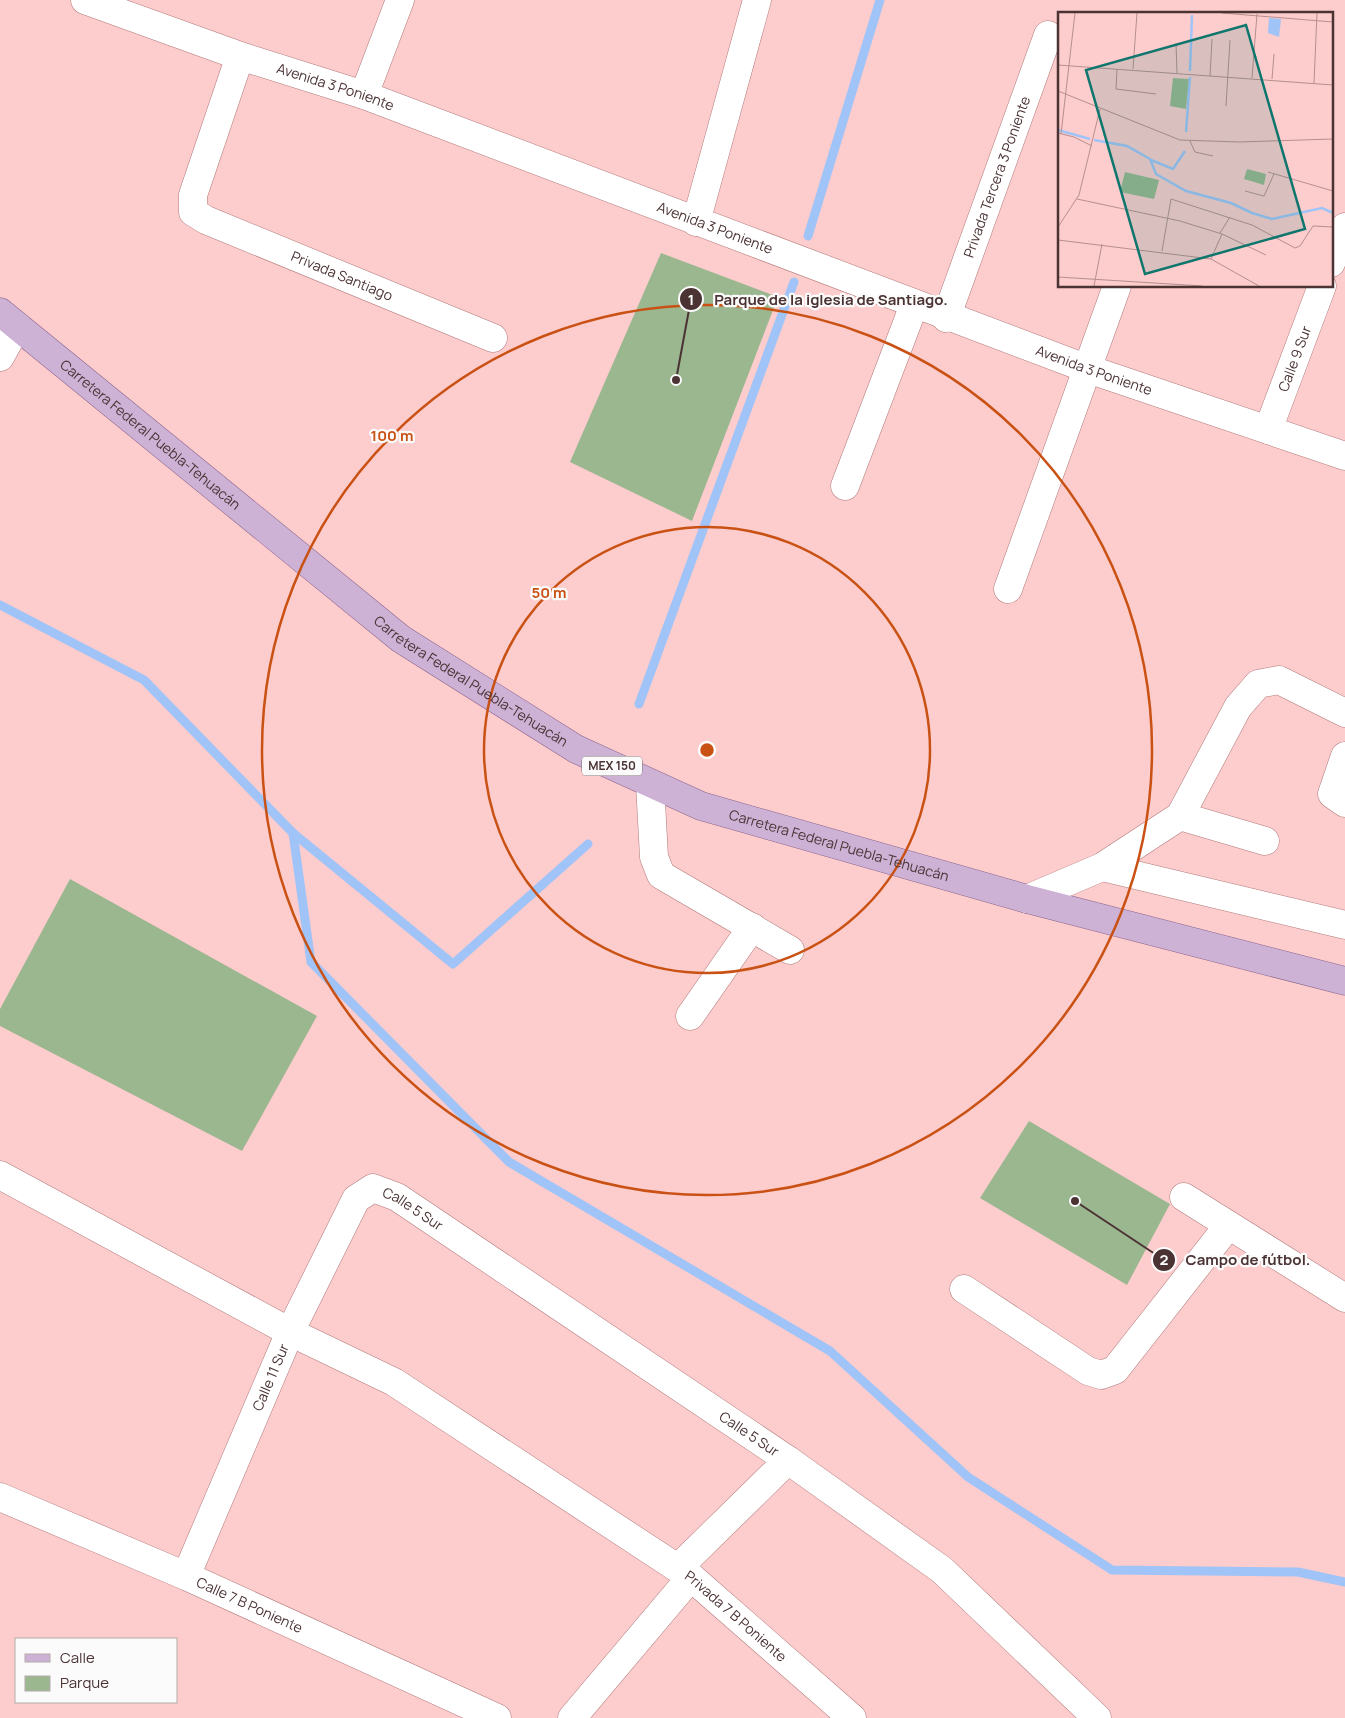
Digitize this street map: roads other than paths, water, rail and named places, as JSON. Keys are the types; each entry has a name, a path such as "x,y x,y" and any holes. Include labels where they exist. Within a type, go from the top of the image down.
{"main road":[{"name":"Carretera Federal Puebla-Tehuacán","path":"9,319 401,639 576,749 701,806 1027,899 1345,982"}],"street":[{"name":"Avenida 3 Poniente","path":"85,0 240,56 364,96 946,318 1088,369 1345,456"},
{"path":"364,96 400,0"},
{"path":"696,222 757,0"},
{"name":"Privada Tercera 3 Poniente","path":"946,318 1048,35"},
{"name":"Privada Santiago","path":"240,56 194,195 193,212 206,220 494,338"},
{"path":"1332,260 1345,226"},
{"path":"1008,589 1116,288"},
{"name":"Calle 9 Sur","path":"1268,430 1321,288"},
{"path":"845,486 914,305"},
{"path":"0,357 9,319"},
{"path":"1027,899 1102,867 1180,816 1238,707 1258,684 1279,680 1345,713"},
{"path":"1345,756 1332,794 1345,803"},
{"path":"650,784 654,857 661,875 790,950"},
{"path":"1180,816 1265,841"},
{"path":"1102,867 1345,925"},
{"path":"690,1016 752,928"},
{"path":"0,1175 290,1332 394,1382 685,1572"},
{"name":"Calle 11 Sur","path":"186,1576 290,1332 356,1199 373,1188"},
{"name":"Calle 5 Sur","path":"373,1188 397,1197 788,1460 942,1570 1097,1718"},
{"path":"1184,1197 1345,1298"},
{"path":"964,1289 1088,1372 1101,1375 1115,1370 1228,1226"},
{"name":"Privada 7 B Poniente","path":"572,1718 685,1572 788,1460"},
{"name":"Calle 7 B Poniente","path":"0,1497 186,1576 497,1718"},
{"name":"Privada 7 B Poniente","path":"685,1572 852,1718"}],"waterway":[{"path":"808,236 880,0"},
{"path":"639,704 794,282"},
{"path":"0,605 144,680 293,833 311,962 509,1162 830,1351 968,1477 1112,1570 1298,1572 1345,1582"},
{"path":"293,833 453,964 588,844"}],"place":[{"name":"Parque de la iglesia de Santiago.","path":"676,380"},
{"name":"Campo de fútbol.","path":"1075,1201"}]}
